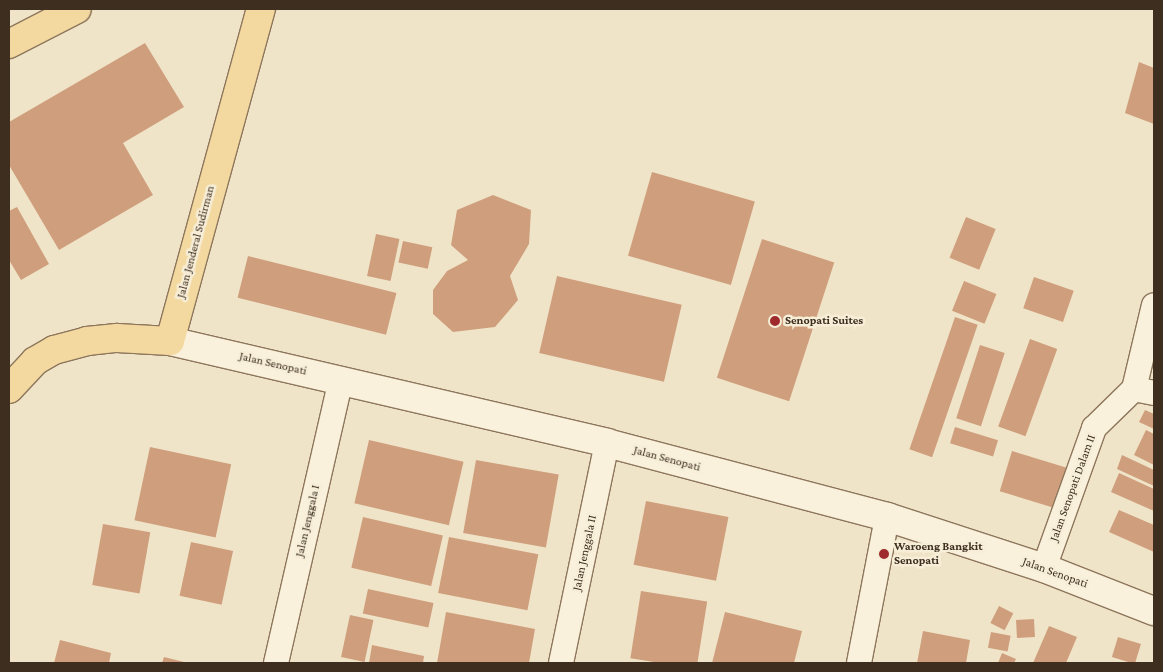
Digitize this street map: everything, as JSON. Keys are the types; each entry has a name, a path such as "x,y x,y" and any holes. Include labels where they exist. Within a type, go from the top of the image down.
{"main road":[{"path":"9,44 77,9"},
{"name":"Jalan Jenderal Sudirman","path":"170,341 261,9"},
{"path":"9,389 22,363 54,350 87,341 118,338 170,341"},
{"name":"Jalan Senopati","path":"170,341 607,443 887,517 1044,568 1154,611"}],"street":[{"name":"Jalan Senopati Dalam II","path":"1044,568 1094,428 1144,391 1154,305"},
{"name":"Jalan Jenggala I","path":"276,663 341,380"},
{"name":"Jalan Jenggala II","path":"561,663 607,443"},
{"path":"859,663 887,517"}],"building":[{"path":"145,43 184,107 123,143 153,195 59,250 9,165 9,122"},
{"path":"1139,62 1154,68 1154,124 1125,113"},
{"path":"652,172 755,201 731,285 628,256"},
{"path":"493,195 531,210 529,244 510,276 518,300 495,327 453,332 433,314 433,290 447,271 468,260 451,245 457,210"},
{"path":"17,207 49,264 21,280 9,260 9,211"},
{"path":"966,217 996,229 979,270 950,258"},
{"path":"376,234 399,239 391,281 367,276"},
{"name":"Senopati Suites","path":"762,239 834,262 789,401 717,378"},
{"path":"403,241 432,247 428,269 398,263"},
{"path":"248,256 396,293 386,335 238,298"},
{"path":"557,276 682,305 664,382 539,353"},
{"path":"1034,277 1074,291 1063,322 1023,308"},
{"path":"964,281 996,294 984,324 952,311"},
{"path":"955,317 978,325 932,457 909,449"},
{"path":"1030,339 1057,349 1025,436 998,426"},
{"path":"980,345 1005,353 981,426 956,418"},
{"path":"1145,410 1154,414 1154,429 1139,422"},
{"path":"955,427 998,440 993,456 950,443"},
{"path":"1146,430 1154,434 1154,465 1134,455"},
{"path":"369,440 464,462 449,525 354,503"},
{"path":"150,447 231,464 216,538 134,520"},
{"path":"1012,451 1068,468 1056,508 1000,491"},
{"path":"1122,455 1154,470 1154,486 1117,469"},
{"path":"476,460 559,475 546,547 463,533"},
{"path":"1119,473 1154,489 1154,511 1111,492"},
{"path":"646,501 728,517 716,581 634,565"},
{"path":"1119,510 1154,525 1154,552 1109,532"},
{"path":"363,517 443,535 431,586 351,568"},
{"path":"103,524 150,532 140,593 92,585"},
{"path":"449,537 538,554 527,610 438,593"},
{"path":"191,542 233,551 222,605 180,596"},
{"path":"368,589 434,603 428,627 363,613"},
{"path":"641,591 707,601 697,663 661,663 630,658"},
{"path":"999,606 1013,613 1005,630 990,623"},
{"path":"446,612 535,629 529,663 437,663"},
{"path":"725,612 802,631 794,663 712,663"},
{"path":"350,615 373,620 365,662 341,657"},
{"path":"1034,619 1035,637 1017,638 1016,620"},
{"path":"1049,626 1077,637 1066,663 1033,663"},
{"path":"923,631 970,640 966,663 917,663"},
{"path":"991,632 1011,636 1008,652 988,648"},
{"path":"1118,637 1141,644 1135,663 1112,657"},
{"path":"60,640 111,653 109,663 54,663"},
{"path":"372,645 424,656 423,663 369,663"},
{"path":"1002,653 1016,659 1014,663 998,663"},
{"path":"164,657 188,663 162,663"}],"place":[{"name":"Senopati Suites","path":"775,321"},
{"name":"Waroeng Bangkit Senopati","path":"884,554"}]}
